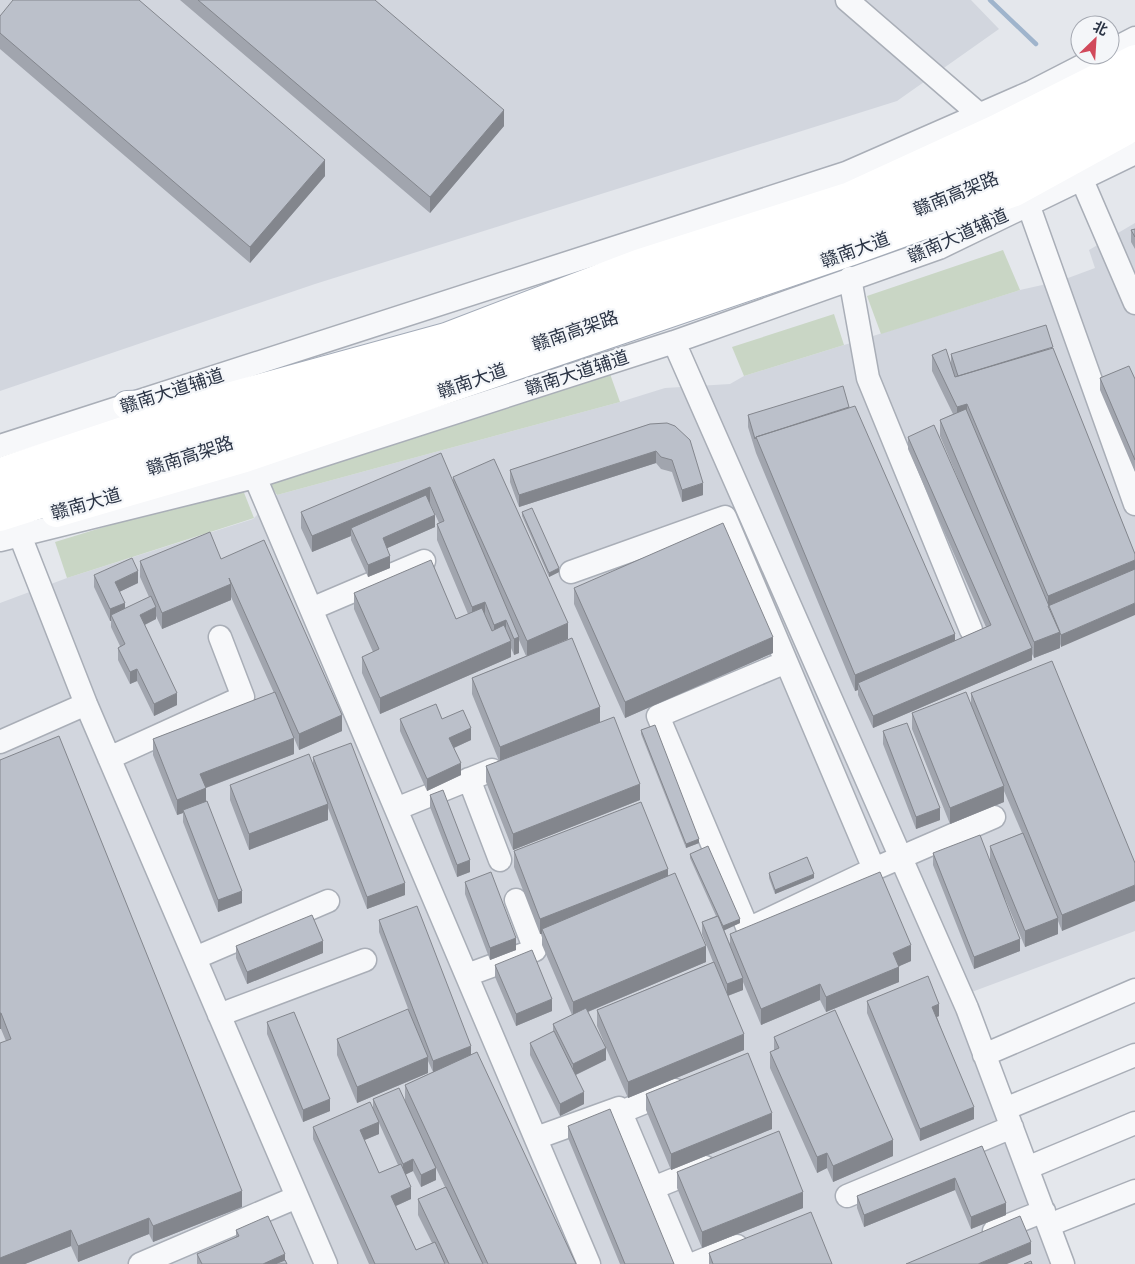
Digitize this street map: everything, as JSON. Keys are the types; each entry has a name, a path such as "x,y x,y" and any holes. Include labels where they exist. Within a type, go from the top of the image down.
{"main road":[{"path":"0,472 210,402 446,337 640,263 850,196 1039,98 1135,59"},
{"name":"赣南高架路","path":"0,492 527,326 928,184 1027,138 1135,84"},
{"name":"赣南高架路","path":"5,530 971,192 1135,105"},
{"name":"赣南大道","path":"5,530 250,467 1079,169 1135,126"},
{"path":"127,405 210,402"},
{"path":"144,504 250,467"}],"street":[{"path":"847,0 980,114"},
{"path":"1120,46 1135,38"},
{"name":"赣南大道辅道","path":"0,446 846,174 980,114 1039,98 1088,65"},
{"name":"赣南大道辅道","path":"250,467 674,342 939,248 1028,204 1079,169 1135,153"},
{"path":"1079,169 1135,303"},
{"path":"1028,204 1135,504"},
{"path":"850,278 868,378 971,630"},
{"path":"674,342 966,1008 1063,1264"},
{"path":"250,467 589,1264"},
{"path":"144,504 5,530 86,704 326,1264"},
{"path":"571,572 725,517 874,869"},
{"path":"311,609 424,561"},
{"path":"109,758 243,697 220,637"},
{"path":"786,662 658,716 748,929 900,857 994,817"},
{"path":"0,742 86,704"},
{"path":"396,809 492,770"},
{"path":"469,780 500,860"},
{"path":"467,975 536,950 516,900"},
{"path":"195,958 328,901"},
{"path":"219,1015 365,960"},
{"path":"984,1055 1135,990"},
{"path":"847,1196 1135,1055"},
{"path":"620,1112 692,1083"},
{"path":"536,1138 619,1108 685,1264"},
{"path":"1028,1168 1135,1123"},
{"path":"653,1188 724,1159"},
{"path":"974,1239 1135,1191"},
{"path":"140,1264 297,1197"},
{"path":"693,1264 756,1239"}],"shaded area":[{"path":"0,0 971,0 999,29 897,101 315,284 0,391"},
{"path":"1135,223 1135,931 969,993 1075,1264 0,1264 0,603 67,578 253,519 277,495 620,402 665,388 730,384 744,376 1020,290 1060,281 1095,268 1089,250"}],"green space":[{"path":"1003,250 1020,290 881,334 867,296"},
{"path":"834,314 844,345 744,376 732,347"},
{"path":"609,371 620,402 277,495 267,480"},
{"path":"241,485 254,518 67,578 55,542"}],"building":[{"path":"13,0 139,0 325,160 250,247 0,33 0,16"},
{"path":"198,0 375,0 504,110 430,197"},
{"path":"1135,229 1135,237 1131,230"},
{"path":"1046,325 1053,347 958,376 951,354"},
{"path":"1053,348 1135,554 1135,560 1048,596 967,404 957,407 932,355 946,349 955,377"},
{"path":"1129,366 1135,379 1135,460 1100,378"},
{"path":"843,386 849,407 756,437 755,439 748,415"},
{"path":"855,406 955,634 855,675 756,437"},
{"path":"966,409 1060,632 1034,642 940,420"},
{"path":"667,423 675,426 690,440 703,483 682,490 672,460 661,457 656,451 519,495 510,470 650,424"},
{"path":"934,425 1032,648 873,716 858,683 991,625 908,437"},
{"path":"441,453 519,637 514,639 506,620 494,625 485,602 472,607 437,524 444,521 430,487 312,536 301,512"},
{"path":"494,459 568,623 527,641 453,477"},
{"path":"426,495 435,515 383,538 390,556 368,565 351,528"},
{"path":"532,508 559,568 549,573 522,512"},
{"path":"723,523 773,637 625,702 574,588"},
{"path":"210,532 221,559 264,540 342,715 299,734 229,578 231,584 162,613 140,561"},
{"path":"132,558 138,571 115,582 125,603 110,609 94,575"},
{"path":"431,560 456,619 482,608 492,631 504,625 511,641 380,698 362,657 379,649 354,593"},
{"path":"1135,569 1135,603 1061,635 1048,606"},
{"path":"151,596 156,607 140,615 177,693 154,704 137,669 130,672 118,648 125,644 111,615"},
{"path":"572,638 600,707 500,747 472,678"},
{"path":"1052,661 1135,863 1135,885 1062,915 971,693"},
{"path":"275,692 294,738 200,774 206,788 177,800 153,739"},
{"path":"966,692 1004,786 950,808 912,713"},
{"path":"436,704 442,719 463,710 471,728 449,738 461,763 427,779 400,719"},
{"path":"614,717 640,784 513,834 486,766"},
{"path":"907,723 940,808 916,817 883,731"},
{"path":"655,725 699,839 686,844 641,730"},
{"path":"59,736 242,1191 153,1226 149,1218 78,1246 71,1230 0,1258 0,1043 11,1039 0,1013 0,760"},
{"path":"351,743 405,883 367,897 313,757"},
{"path":"309,754 328,804 249,834 230,785"},
{"path":"443,790 470,860 457,865 430,795"},
{"path":"207,801 242,891 218,900 183,810"},
{"path":"641,802 668,869 540,919 514,851"},
{"path":"1023,833 1058,918 1025,931 990,846"},
{"path":"980,835 1020,939 974,957 933,853"},
{"path":"708,846 740,919 723,926 690,854"},
{"path":"807,857 814,874 775,890 769,873"},
{"path":"491,872 516,938 490,948 465,882"},
{"path":"880,872 911,945 893,953 899,967 826,997 820,984 761,1009 730,934"},
{"path":"675,873 706,946 573,1002 542,929"},
{"path":"417,906 471,1046 433,1061 379,920"},
{"path":"312,915 323,941 247,972 236,946"},
{"path":"718,916 743,978 727,984 702,922"},
{"path":"532,950 552,999 516,1014 495,965"},
{"path":"714,962 744,1034 628,1082 597,1010"},
{"path":"928,976 939,1004 932,1007 974,1107 920,1129 867,1001"},
{"path":"586,1008 606,1048 573,1064 553,1024"},
{"path":"408,1009 428,1057 357,1087 337,1039"},
{"path":"835,1010 893,1140 833,1166 827,1153 817,1157 770,1052 779,1048 774,1037"},
{"path":"294,1012 330,1099 303,1110 267,1022"},
{"path":"554,1031 584,1092 560,1104 530,1043"},
{"path":"477,1052 576,1264 488,1264 405,1085"},
{"path":"748,1053 772,1113 671,1154 646,1094"},
{"path":"399,1088 436,1168 421,1175 413,1159 403,1164 373,1099"},
{"path":"370,1102 379,1122 360,1130 379,1173 401,1164 411,1187 391,1196 416,1250 435,1242 445,1264 375,1264 313,1127"},
{"path":"610,1109 674,1264 625,1264 568,1126"},
{"path":"779,1131 803,1192 702,1232 677,1172"},
{"path":"982,1146 1006,1203 971,1217 955,1178 864,1215 857,1196"},
{"path":"446,1187 483,1264 449,1264 418,1199"},
{"path":"811,1212 832,1264 713,1264 709,1253"},
{"path":"268,1216 285,1254 263,1264 202,1264 197,1254 239,1236 236,1230"},
{"path":"1020,1216 1031,1242 978,1264 906,1264"},
{"path":"285,1260 287,1264 275,1264"}],"waterway":[{"path":"990,0 1036,44"}]}
